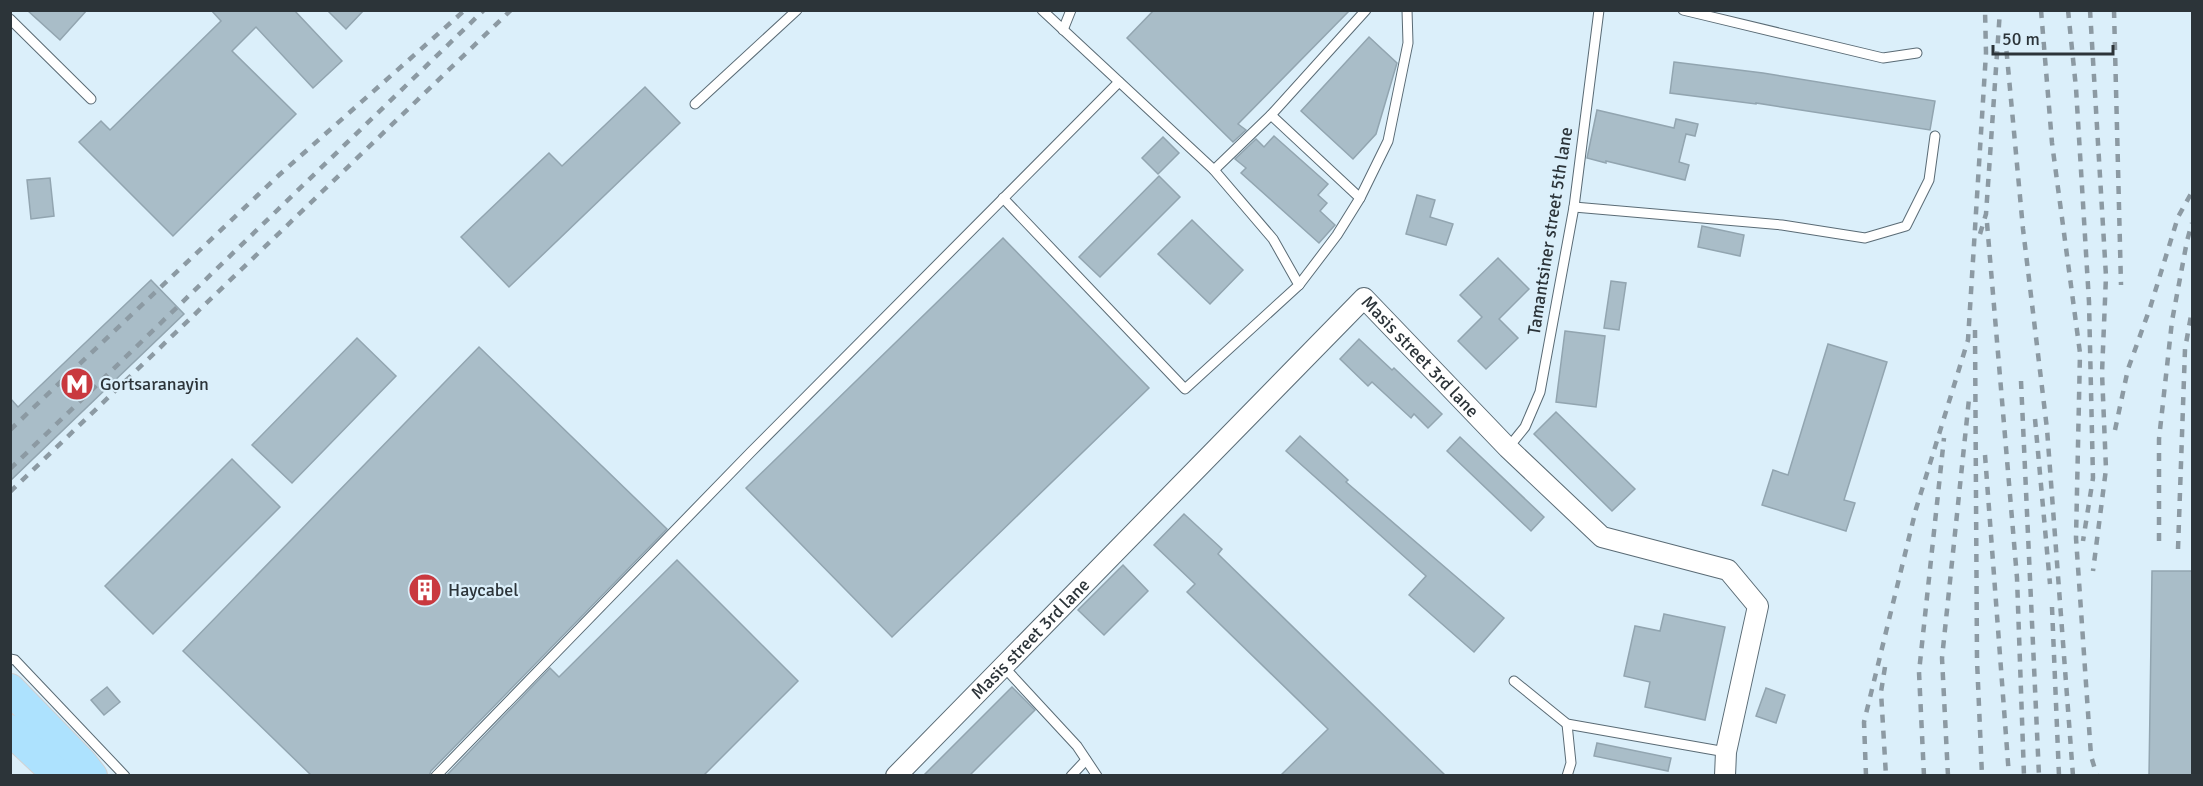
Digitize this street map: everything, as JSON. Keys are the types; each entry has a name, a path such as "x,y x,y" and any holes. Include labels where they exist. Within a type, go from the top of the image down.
{"main road":[{"path":"10,690 92,776"},
{"path":"10,730 58,776"}],"street":[{"name":"Masis street 3rd lane","path":"896,776 1364,298 1508,448 1602,537 1728,570 1758,606 1726,752 1725,776"}],"lane":[{"path":"695,104 797,10"},
{"path":"1042,10 1214,170 1273,239 1299,285"},
{"path":"1063,30 1071,10"},
{"path":"1214,170 1271,115 1366,10"},
{"path":"1003,198 1185,389 1299,285 1337,235 1360,198 1388,141 1408,43 1407,10"},
{"name":"Tamantsiner street 5th lane","path":"1508,448 1525,427 1540,392 1574,207 1599,10"},
{"path":"1683,10 1883,58 1917,53"},
{"path":"10,19 91,99"},
{"path":"436,776 751,452 1119,82"},
{"path":"1271,115 1360,198"},
{"path":"1574,207 1782,225 1865,238 1906,226 1929,180 1935,136"},
{"path":"10,658 15,660 125,776"},
{"path":"1003,666 1077,746 1097,776"},
{"path":"1514,681 1568,724 1726,752"},
{"path":"1568,724 1571,763 1568,776"},
{"path":"1071,776 1086,760"}],"building":[{"path":"27,10 87,10 60,40"},
{"path":"211,10 294,10 342,61 313,88 256,27 232,51 296,114 173,236 79,142 101,121 110,130 221,21"},
{"path":"327,10 364,10 346,29"},
{"path":"1154,10 1350,10 1238,124 1246,130 1233,142 1127,38"},
{"path":"1369,37 1397,63 1376,134 1353,159 1301,111"},
{"path":"1674,62 1763,73 1935,101 1930,130 1756,103 1670,93"},
{"path":"645,87 680,123 509,287 461,237 549,153 562,166"},
{"path":"1597,110 1674,128 1676,119 1698,124 1695,136 1686,134 1679,162 1689,165 1685,180 1587,158"},
{"path":"1274,136 1328,184 1318,195 1327,203 1320,211 1335,225 1319,243 1241,173 1246,168 1235,159 1256,139 1264,147"},
{"path":"1163,137 1179,153 1158,174 1142,158"},
{"path":"1159,176 1180,197 1100,277 1079,257"},
{"path":"50,178 54,216 31,219 27,180"},
{"path":"1417,195 1435,200 1430,217 1453,224 1446,245 1406,234"},
{"path":"1192,220 1243,270 1210,304 1158,254"},
{"path":"1702,226 1744,235 1740,256 1698,247"},
{"path":"1003,238 1149,388 892,637 746,488"},
{"path":"1498,258 1529,289 1499,319 1518,338 1486,369 1458,341 1482,317 1460,295"},
{"path":"151,280 184,314 10,481 10,398 18,407"},
{"path":"1611,281 1626,283 1619,330 1604,328"},
{"path":"1565,331 1605,336 1596,407 1556,402"},
{"path":"357,338 396,376 292,483 252,445"},
{"path":"1359,339 1392,370 1394,368 1442,414 1428,428 1414,414 1411,418 1372,382 1368,386 1340,359"},
{"path":"1828,344 1887,362 1844,500 1855,503 1846,531 1762,505 1773,470 1788,475"},
{"name":"Haycabel","path":"479,347 667,529 431,771 429,776 312,776 183,651"},
{"path":"1556,412 1635,489 1612,511 1534,434"},
{"path":"1300,436 1348,480 1346,482 1504,618 1474,652 1409,595 1426,576 1286,451"},
{"path":"1460,437 1544,517 1531,531 1447,451"},
{"path":"232,459 280,507 153,634 105,586"},
{"path":"1184,514 1222,549 1218,554 1446,776 1280,776 1328,729 1187,592 1195,584 1154,545"},
{"path":"677,560 798,681 703,776 446,776 550,668 559,677"},
{"path":"1123,565 1148,591 1104,635 1078,610"},
{"path":"2152,571 2193,571 2193,776 2149,776"},
{"path":"1664,614 1725,627 1705,720 1645,707 1650,682 1624,676 1635,626 1660,631"},
{"path":"107,687 120,702 104,715 91,700"},
{"path":"1012,687 1035,710 969,776 923,776"},
{"path":"1766,688 1785,695 1776,723 1756,716"},
{"path":"1597,743 1671,758 1668,771 1594,756"}],"railway":[{"path":"10,430 279,175 465,10"},
{"path":"10,469 484,10"},
{"path":"10,492 511,10"},
{"path":"1866,776 1864,722 1916,509 1968,340 1986,53 1985,10"},
{"path":"1980,234 1986,214 2000,10"},
{"path":"2041,10 2052,143 2080,353 2076,538 2091,756 2097,776"},
{"path":"2068,10 2076,88 2089,302 2093,478 2083,541"},
{"path":"2090,10 2106,276 2102,373 2106,469 2093,571"},
{"path":"2114,10 2121,285"},
{"path":"2005,35 2023,229 2047,429 2073,776"},
{"path":"2115,430 2128,369 2150,308 2178,217 2192,192"},
{"path":"1987,223 2017,578 2024,776"},
{"path":"2159,541 2159,439 2172,321 2192,223"},
{"path":"2178,549 2185,349 2192,310"},
{"path":"1975,330 1977,660 1982,776"},
{"path":"2021,381 2039,776"},
{"path":"1948,776 1942,658 1969,399"},
{"path":"2035,419 2050,584"},
{"path":"1924,776 1919,672 1944,438"},
{"path":"1985,455 2009,776"},
{"path":"2052,607 2059,776"},
{"path":"1885,667 1881,692 1886,776"}],"place":[{"name":"Gortsaranayin","path":"77,384"},
{"name":"Haycabel","path":"425,590"}]}
